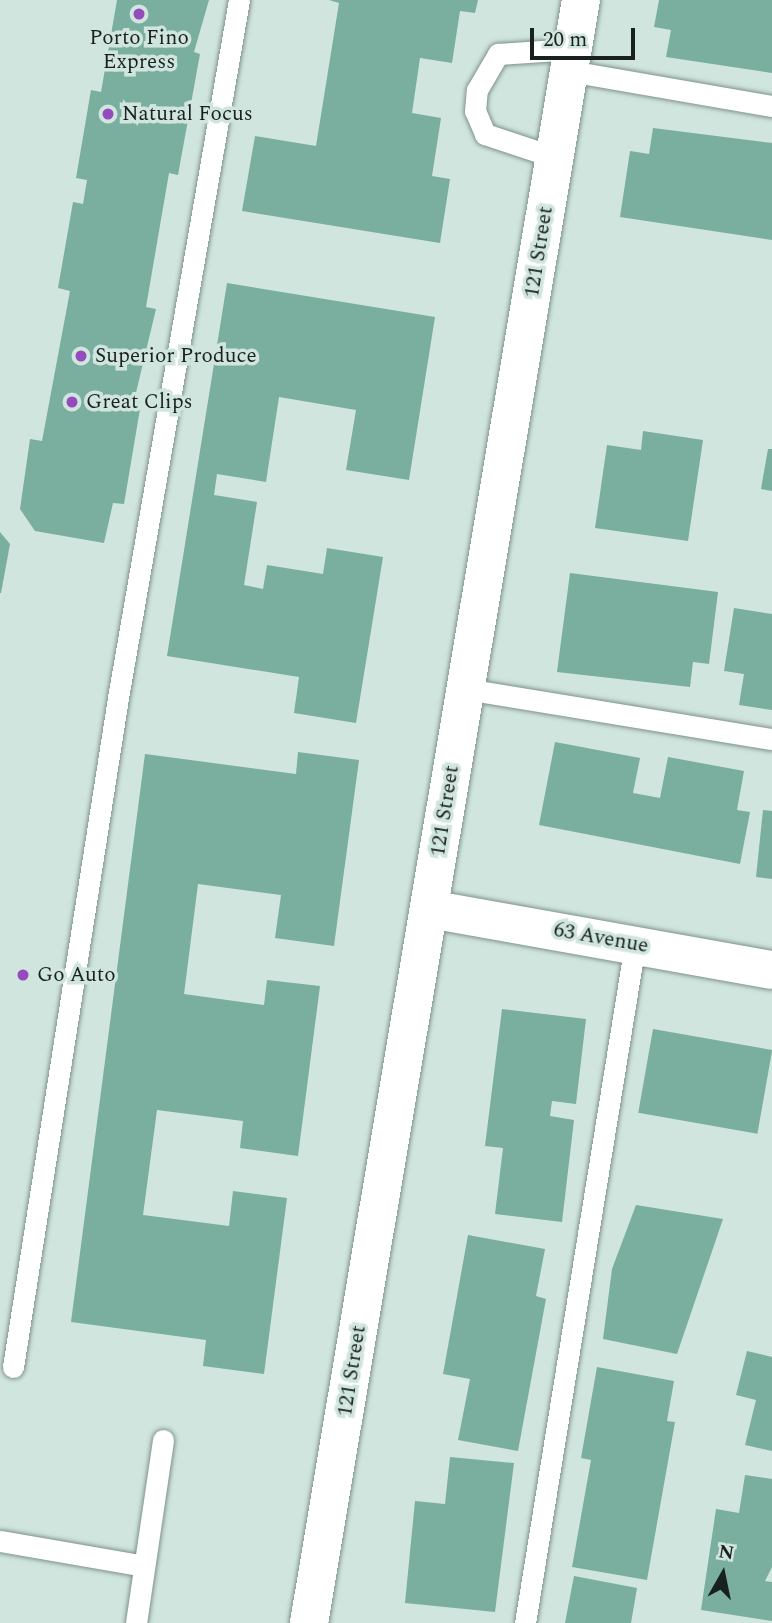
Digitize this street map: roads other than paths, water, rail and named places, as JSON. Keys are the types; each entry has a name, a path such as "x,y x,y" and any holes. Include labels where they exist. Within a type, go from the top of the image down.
{"street":[{"name":"121 Street","path":"309,1623 581,0"},
{"name":"63 Avenue","path":"429,909 772,970"}],"lane":[{"path":"13,1367 117,705 239,0"},
{"path":"554,157 485,134 474,111 477,90 498,54 570,60 772,106"},
{"path":"466,689 772,739"},
{"path":"525,1623 635,944"},
{"path":"136,1623 163,1440"},
{"path":"0,1541 144,1566"}],"place":[{"name":"Porto Fino Express","path":"139,14"},
{"name":"Natural Focus","path":"108,114"},
{"name":"Superior Produce","path":"81,356"},
{"name":"Great Clips","path":"72,402"},
{"name":"Go Auto","path":"23,975"}]}
